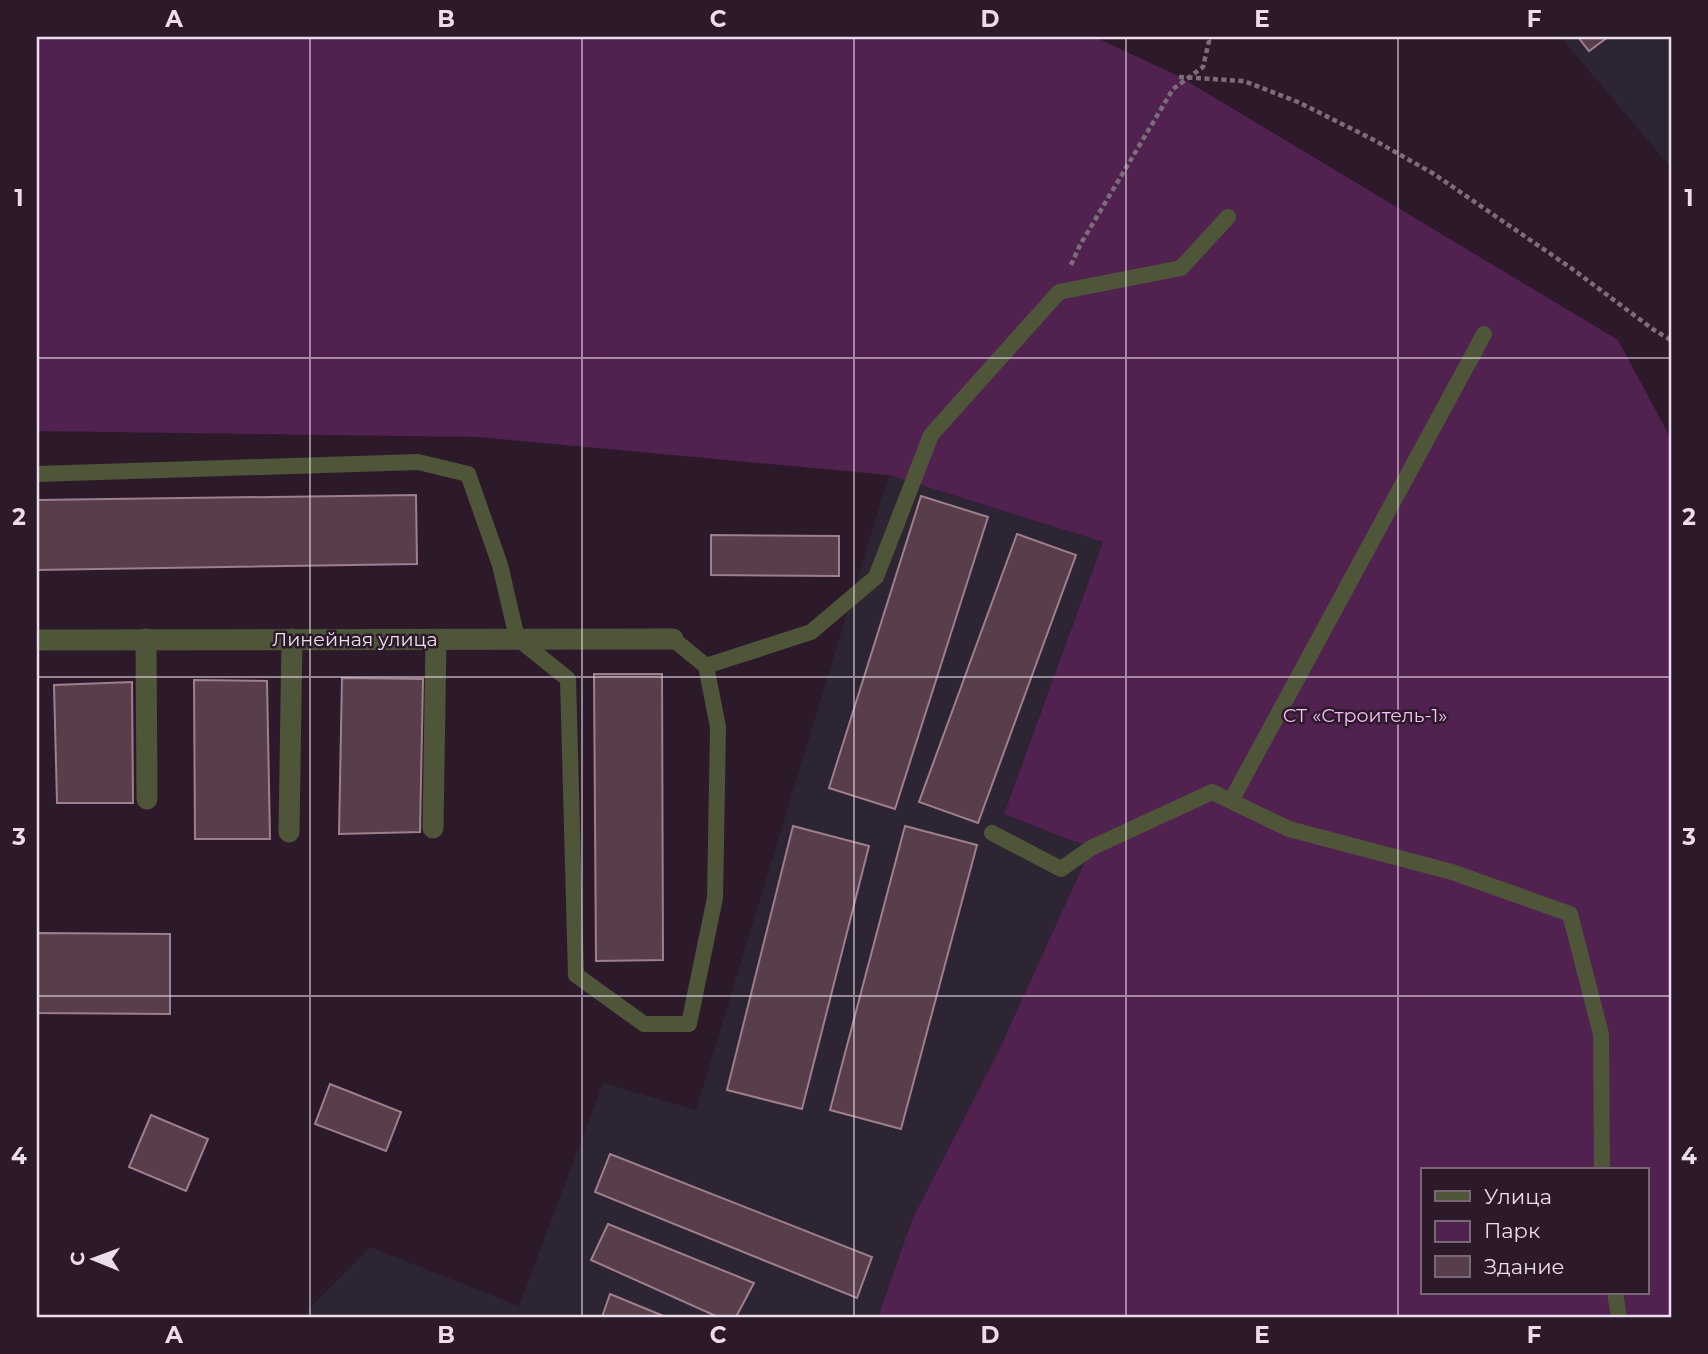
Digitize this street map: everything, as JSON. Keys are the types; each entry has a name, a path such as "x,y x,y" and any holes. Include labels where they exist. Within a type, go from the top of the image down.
{"street":[{"path":"146,639 147,799"},
{"path":"289,832 292,639"},
{"name":"Линейная улица","path":"37,640 673,639"},
{"path":"433,828 436,640"}],"lane":[{"path":"706,666 811,632 876,577 931,435 1059,292 1181,268 1228,216"},
{"path":"1231,801 1484,334"},
{"path":"37,474 418,462 468,474 500,565 517,638 568,679 576,975 644,1024 689,1024 715,898 718,727 706,666 673,639"},
{"path":"992,833 1061,870 1091,848 1212,792 1289,829 1452,872 1570,914 1601,1034 1602,1168"},
{"path":"1615,1294 1619,1317"}],"path":[{"path":"1059,292 1080,245 1173,89 1203,67 1209,41 1207,37"},
{"path":"1180,77 1244,81 1298,102 1374,140 1445,182 1671,340"}],"shaded area":[{"path":"1561,37 1671,37 1671,168"},
{"path":"889,475 1103,542 1004,814 1091,848 998,1052 912,1220 878,1317 301,1317 370,1247 519,1306 603,1083 696,1110"}],"green space":[{"name":"СТ «Строитель-1»","path":"37,37 1095,37 1180,77 1618,340 1671,439 1671,1317 878,1317 912,1220 998,1052 1091,848 1004,814 1103,542 889,475 477,437 37,431"}],"building":[{"path":"1578,37 1608,37 1589,51"},
{"path":"416,495 417,564 37,570 37,500"},
{"path":"921,496 988,517 895,809 829,788"},
{"path":"1017,534 1076,555 978,823 919,802"},
{"path":"711,535 839,536 839,576 711,575"},
{"path":"594,674 662,674 663,960 596,961"},
{"path":"342,678 423,679 420,832 339,834"},
{"path":"194,680 267,681 270,839 195,839"},
{"path":"132,682 133,803 57,803 54,685"},
{"path":"793,826 869,846 802,1109 727,1090"},
{"path":"905,826 977,845 901,1129 830,1110"},
{"path":"37,933 170,934 170,1014 37,1013"},
{"path":"330,1084 401,1112 386,1151 315,1124"},
{"path":"151,1115 208,1139 186,1191 129,1167"},
{"path":"610,1154 872,1257 857,1298 595,1192"},
{"path":"608,1224 754,1283 736,1317 718,1317 591,1260"},
{"path":"610,1294 666,1317 602,1317"}]}
